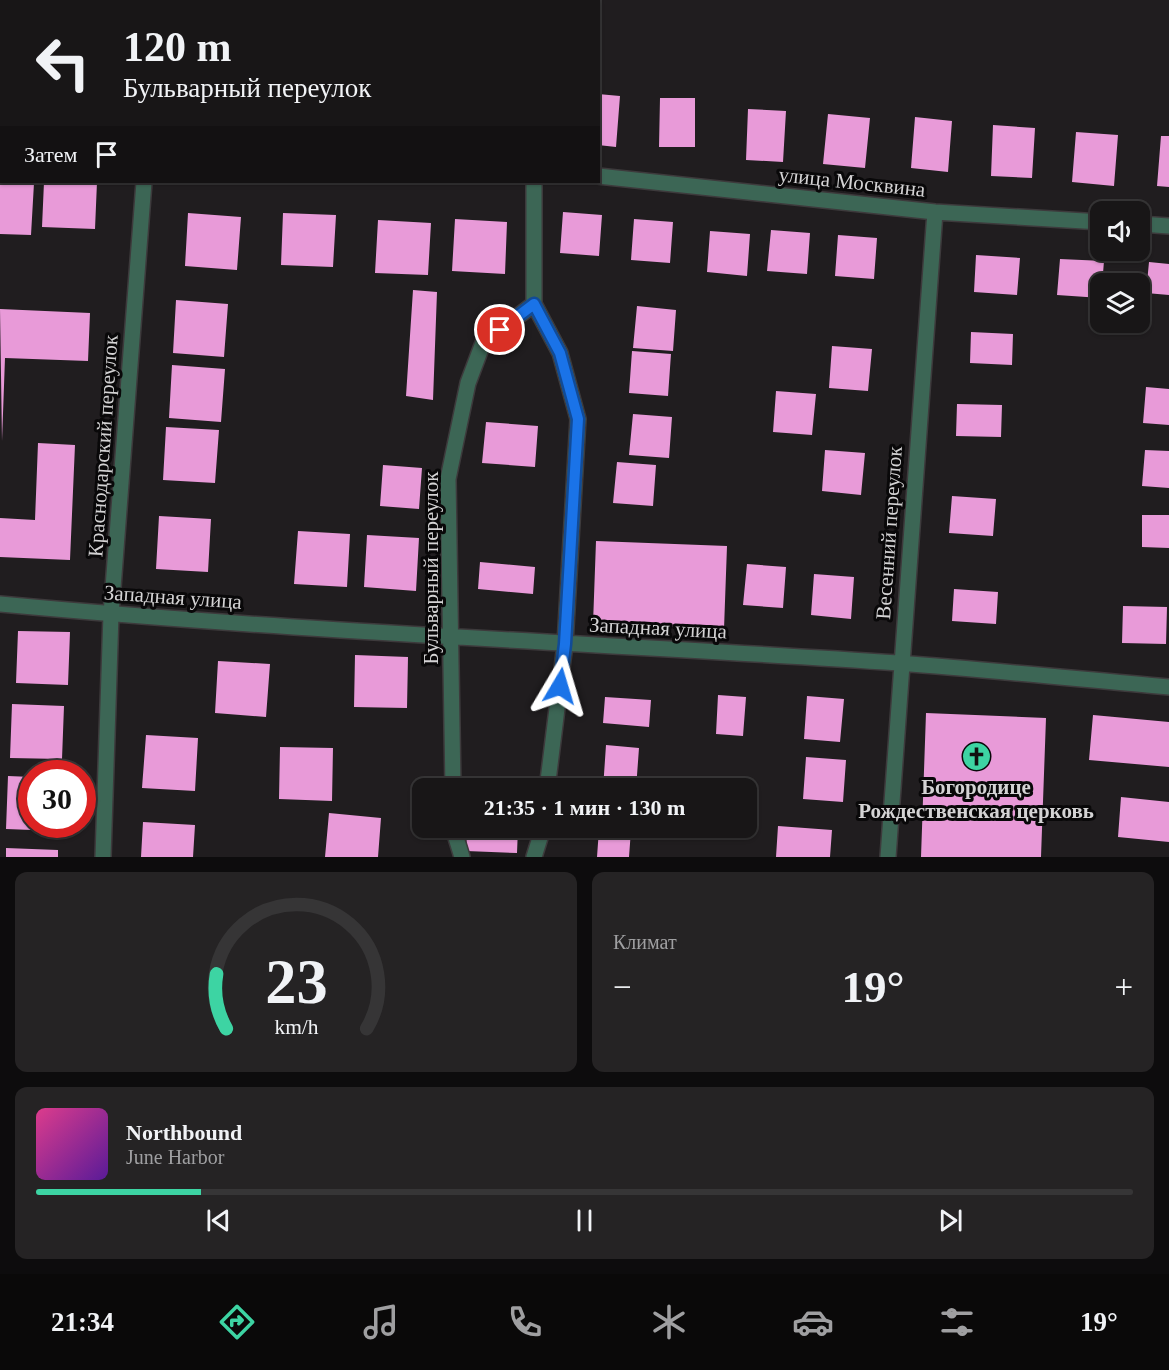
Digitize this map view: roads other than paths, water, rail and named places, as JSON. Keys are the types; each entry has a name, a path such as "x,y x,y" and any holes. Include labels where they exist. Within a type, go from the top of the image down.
{"street":[{"name":"улица Москвина","path":"600,176 935,212 1090,221"},
{"name":"Краснодарский переулок","path":"103,857 111,614 144,183"},
{"path":"534,183 534,304 560,353 578,419 565,644 549,778"},
{"name":"Весенний переулок","path":"888,857 900,663 935,212"},
{"path":"1150,225 1169,226"},
{"name":"Бульварный переулок","path":"453,778 453,637 448,479 468,383 483,343 534,304"},
{"name":"Западная улица","path":"0,604 111,614 453,637 900,663 1169,687"},
{"path":"456,838 462,857"},
{"path":"534,857 540,838"}],"place":[{"name":"Богородице Рождественская церковь","path":"976,756"}]}
